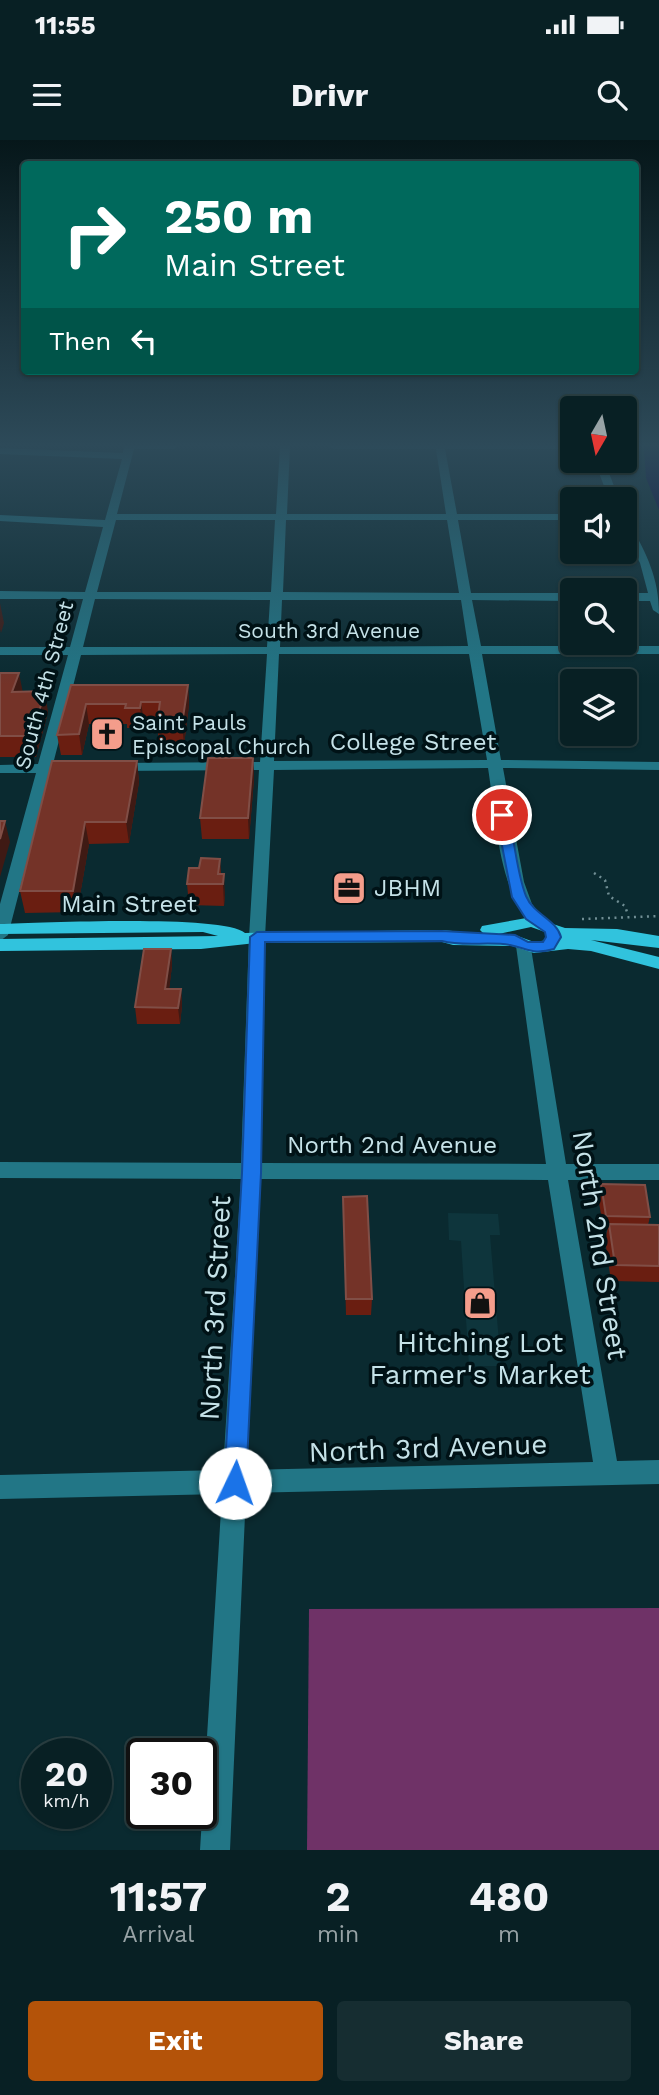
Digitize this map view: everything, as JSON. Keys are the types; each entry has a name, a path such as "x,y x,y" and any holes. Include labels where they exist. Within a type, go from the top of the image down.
{"main road":[{"name":"Main Street","path":"0,934 201,943 257,937 442,936 453,939 519,934 617,935 659,942"},
{"name":"Main Street","path":"519,934 546,936 606,948 659,963"}],"street":[{"name":"South 4th Street","path":"0,934 109,526"},
{"name":"North 3rd Street","path":"215,1850 251,1173 257,937 280,526"},
{"name":"North 2nd Street","path":"452,526 519,897 519,934 530,974 557,1171 607,1473"},
{"path":"637,547 646,564 658,603 637,599"},
{"path":"0,595 560,597"},
{"name":"South 3rd Avenue","path":"0,651 659,650"},
{"name":"College Street","path":"0,769 267,765 659,766"},
{"path":"519,897 546,936 535,956 530,974"},
{"name":"North 2nd Avenue","path":"0,1170 251,1173 659,1172"},
{"path":"607,1473 659,1472"},
{"name":"North 3rd Avenue","path":"0,1487 607,1473"}],"path":[{"path":"594,873 605,880 609,896 625,906 628,915"},
{"path":"576,920 628,915 659,916"}],"shaded area":[{"name":"Hitching Lot Farmer's Market","path":"448,1213 498,1214 500,1235 490,1235 501,1366 469,1366 461,1241 449,1240"},
{"path":"659,1608 659,1850 307,1850 309,1609"}],"building":[{"path":"0,673 19,673 12,692 45,691 32,736 0,736"},
{"path":"71,685 188,685 182,724 157,724 160,702 141,702 140,708 125,708 126,704 86,704 79,734 57,735"},
{"path":"208,758 253,758 248,818 200,818"},
{"path":"52,761 137,761 126,822 85,822 73,891 20,891"},
{"path":"0,821 5,821 0,839"},
{"path":"201,858 220,859 218,874 224,874 223,884 187,884 189,868 199,868"},
{"path":"144,949 171,949 165,989 181,989 178,1008 135,1007"},
{"path":"601,1184 645,1185 650,1217 606,1216"},
{"path":"367,1196 372,1299 346,1299 343,1197"},
{"path":"609,1224 659,1225 659,1266 615,1265"}],"place":[{"name":"Saint Pauls Episcopal Church","path":"107,734"},
{"name":"JBHM","path":"349,888"},
{"name":"Hitching Lot Farmer's Market","path":"480,1303"}],"route":[{"path":"235,1483 251,1173 257,937 442,936 453,939 515,940 524,946 537,948 549,946 554,937 552,930 531,916 519,897 502,815"}]}
